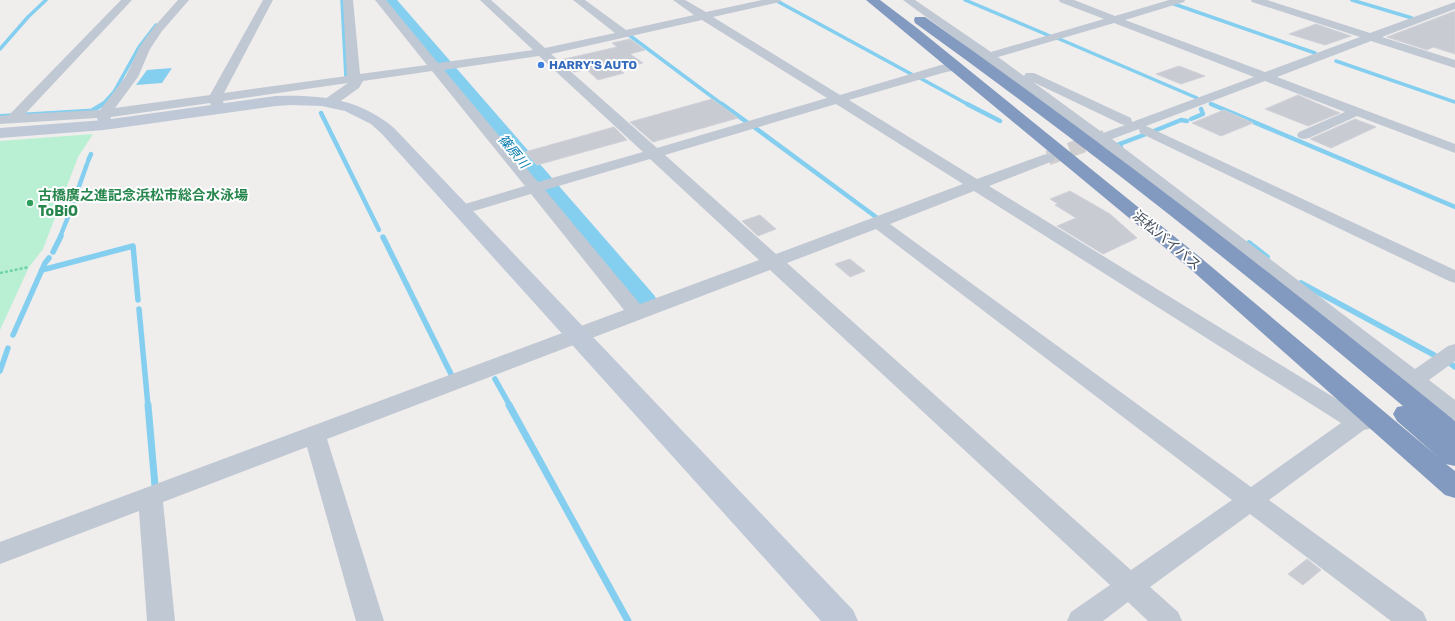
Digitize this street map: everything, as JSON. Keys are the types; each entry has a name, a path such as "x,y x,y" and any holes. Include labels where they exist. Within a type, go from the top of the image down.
{"highway":[{"name":"浜松バイパス","path":"872,0 956,67 1057,155 1194,262 1368,421 1455,487"},
{"name":"浜松バイパス","path":"891,0 982,65 1097,140 1233,255 1405,383 1455,435"},
{"path":"1233,255 1326,343 1455,456"}],"street":[{"path":"10,120 127,0"},
{"path":"104,119 132,77 144,49 158,29 186,0"},
{"path":"217,103 268,0"},
{"path":"330,102 356,83 348,0"},
{"path":"380,0 440,66 540,187 637,313"},
{"path":"485,0 1168,621"},
{"path":"578,0 624,34"},
{"path":"678,0 976,186 1368,421 1251,500 1081,621"},
{"path":"10,120 104,119 217,103 355,78 542,52 776,0"},
{"path":"908,0 990,56 1097,140 1251,252 1405,383 1455,412"},
{"path":"1064,0 1455,149"},
{"path":"990,56 1180,0"},
{"path":"1256,0 1455,64"},
{"path":"1448,0 1455,3"},
{"path":"1097,140 1370,37 1455,3"},
{"path":"990,56 1126,121"},
{"path":"461,210 944,68 956,67"},
{"path":"217,103 305,100 330,102 362,112 381,124 842,621"},
{"path":"1097,140 1126,121 1167,106 1192,104"},
{"path":"1097,140 1145,130 1187,114 1192,104"},
{"path":"1304,135 1356,112"},
{"path":"1145,130 1455,277"},
{"path":"0,553 1057,155"},
{"path":"878,223 1413,621"},
{"path":"1405,383 1455,351"},
{"path":"315,435 370,621"},
{"path":"150,497 161,621"}],"path":[{"path":"0,273 29,267"}],"green space":[{"name":"古橋廣之進記念浜松市総合水泳場 ToBiO","path":"93,134 78,157 43,249 29,267 0,330 0,141"}],"water":[{"path":"172,68 162,83 136,85 147,70"},
{"path":"101,108 93,112 0,117 0,114"}],"building":[{"path":"1455,11 1455,54 1433,47 1427,50 1387,37"},
{"path":"1316,24 1351,36 1325,45 1289,34"},
{"path":"630,39 645,50 630,54 643,63 618,69 624,73 598,80 586,69 574,72 560,60 617,47 612,43"},
{"path":"1179,66 1205,76 1181,84 1156,74"},
{"path":"1298,95 1340,113 1308,126 1265,109"},
{"path":"712,99 738,118 653,142 630,122"},
{"path":"1224,110 1253,123 1221,136 1192,123"},
{"path":"1355,119 1376,127 1331,148 1310,139"},
{"path":"614,127 627,140 537,165 525,152"},
{"path":"1070,191 1110,214 1137,238 1103,254 1057,226 1076,218 1055,205 1058,204 1050,199"},
{"path":"760,215 776,229 758,236 742,221"},
{"path":"850,259 865,271 850,277 835,264"},
{"path":"1307,559 1321,570 1303,585 1288,574"}],"waterway":[{"path":"0,49 28,17 46,0"},
{"path":"342,0 346,78"},
{"name":"篠原川","path":"387,0 642,303"},
{"path":"965,0 1050,36"},
{"path":"1352,0 1412,18"},
{"path":"777,1 913,75"},
{"path":"1174,4 1315,53"},
{"path":"103,104 114,92 139,47 156,25"},
{"path":"629,35 723,105"},
{"path":"1057,38 1197,98"},
{"path":"1336,61 1455,102"},
{"path":"920,78 969,105"},
{"path":"93,110 103,104"},
{"path":"722,104 748,123"},
{"path":"967,104 1000,121"},
{"path":"1211,104 1455,207"},
{"path":"1191,119 1203,114 1201,109"},
{"path":"321,113 379,230"},
{"path":"1154,131 1181,120 1187,121"},
{"path":"754,127 876,217"},
{"path":"1121,147 1117,145 1146,134"},
{"path":"88,161 91,154"},
{"path":"72,206 87,164"},
{"path":"60,237 68,217"},
{"path":"53,252 61,236"},
{"path":"383,237 452,376"},
{"path":"1249,243 1267,257"},
{"path":"42,270 133,246 138,300"},
{"path":"13,335 45,263 49,258"},
{"path":"1301,283 1434,355"},
{"path":"139,309 148,406"},
{"path":"0,371 8,348"},
{"path":"1451,364 1455,367"},
{"path":"495,379 510,406"},
{"path":"148,405 155,486"},
{"path":"509,405 628,621"}],"tunnel":[{"path":"1048,158 1105,137"}],"place":[{"name":"HARRY'S AUTO","path":"541,65"},
{"name":"古橋廣之進記念浜松市総合水泳場 ToBiO","path":"30,203"}]}
